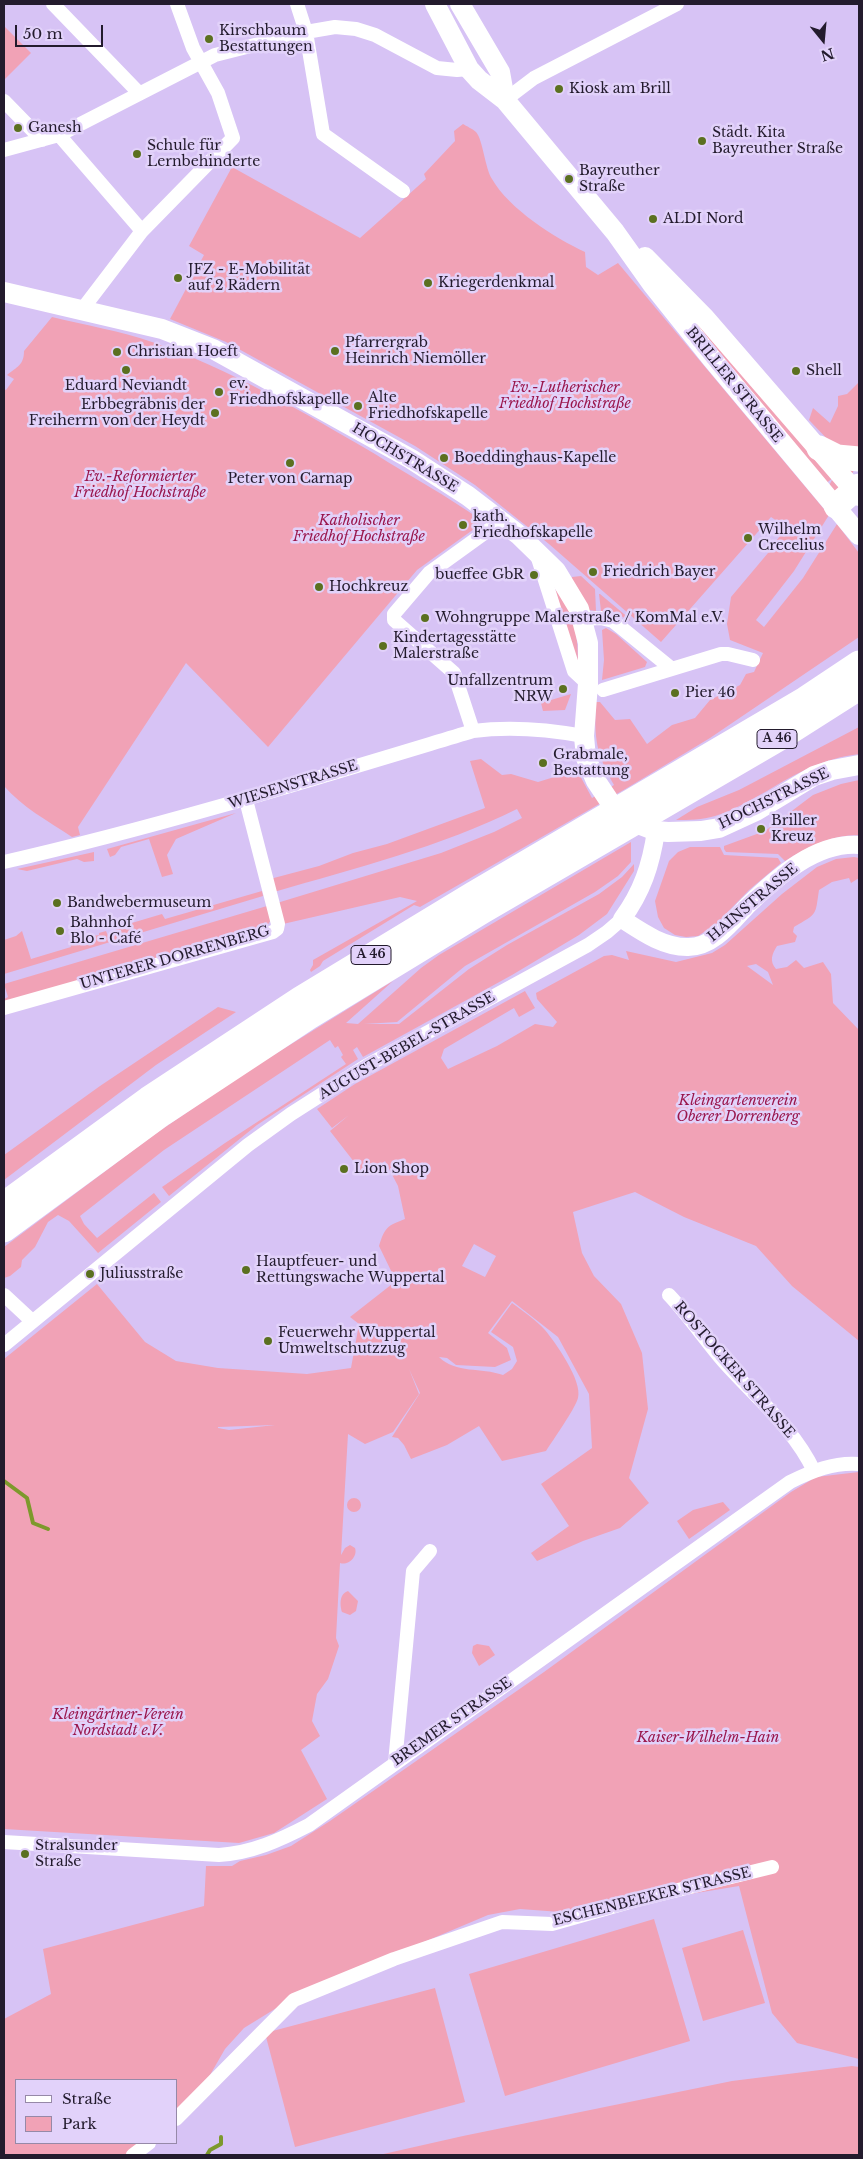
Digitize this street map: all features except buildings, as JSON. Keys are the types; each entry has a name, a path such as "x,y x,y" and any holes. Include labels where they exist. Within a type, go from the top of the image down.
{"highway":[{"name":"A 46","path":"4,1204 148,1099 300,999 465,899 798,703 859,663"},
{"name":"A 46","path":"4,1230 162,1114 310,1017 483,912 782,737 859,688"}],"main road":[{"path":"435,4 468,69 477,67 488,70 505,100"},
{"name":"BRILLER STRASSE","path":"460,4 500,72 505,100 614,232 706,351 817,485 853,508"},
{"name":"BRILLER STRASSE","path":"614,232 648,260 837,457 853,508"},
{"name":"HOCHSTRASSE","path":"4,292 162,329 213,349 411,459 468,496 536,550 566,585 583,619 595,687 584,736 586,758 603,792 610,802 627,817 656,831 687,832 719,828 756,811 814,776 832,770 859,765"}],"street":[{"path":"53,4 139,93"},
{"path":"81,311 142,231 233,138 218,93 193,48 177,4"},
{"path":"297,4 306,32 323,134 403,191"},
{"path":"505,100 534,78 677,4"},
{"path":"4,150 59,135 200,61 234,50 306,32 335,27 356,29 375,35 437,68 468,69"},
{"path":"4,101 42,140"},
{"path":"59,135 142,231"},
{"path":"473,731 454,673 394,620 394,614 429,573 501,521"},
{"path":"536,550 574,671 595,687 672,669 721,654 754,660"},
{"path":"583,619 600,618 613,621 672,669"},
{"name":"WIESENSTRASSE","path":"4,862 98,840 246,800 473,731 522,728 552,730 584,736"},
{"name":"UNTERER DORRENBERG","path":"4,1008 273,932 277,929 276,918 246,800"},
{"name":"AUGUST-BEBEL-STRASSE","path":"4,1345 248,1145 292,1114 366,1066 607,932 622,919 642,887 653,852 656,831"},
{"name":"HAINSTRASSE","path":"622,919 667,944 687,947 698,946 720,934 760,894 780,877 803,862 835,848 859,845"},
{"name":"ROSTOCKER STRASSE","path":"669,1295 680,1306 691,1323 723,1361 776,1414 814,1470"},
{"path":"4,1296 32,1321"},
{"name":"BREMER STRASSE","path":"4,1842 205,1855 248,1851 280,1840 308,1825 790,1482 814,1470 835,1465 859,1464"},
{"path":"395,1763 414,1571 430,1551"},
{"name":"ESCHENBEEKER STRASSE","path":"178,2117 294,2000 394,1958 502,1922 552,1924 633,1901 772,1867"},
{"path":"133,2155 148,2144"}],"green space":[{"path":"4,26 31,53 4,80"},
{"name":"Ev.-Lutherischer Friedhof Hochstraße","path":"463,124 475,131 478,136 492,179 509,201 547,231 585,252 586,267 598,275 618,263 829,515 794,571 756,620 764,627 803,578 837,524 859,553 859,637 710,738 420,907 414,905 323,961 320,966 311,972 313,960 417,901 400,897 283,924 277,903 441,853 494,832 522,818 517,809 428,846 274,892 270,879 319,866 353,853 387,844 485,808 470,761 481,759 502,775 511,774 538,782 577,770 592,798 614,785 603,764 596,736 596,702 600,702 615,720 630,719 647,744 672,725 695,718 710,700 740,685 746,674 754,672 763,653 730,640 727,624 731,597 768,553 786,527 771,517 661,642 549,544 475,485 415,446 226,342 170,319 204,255 189,246 232,167 360,238 426,179 424,174 455,141 454,131"},
{"path":"652,272 799,434 830,442 809,420 813,408 830,423 838,406 838,396 847,394 859,382 859,460 834,510 820,503 833,478 825,484"},
{"name":"Ev.-Reformierter Friedhof Hochstraße","path":"52,317 140,338 181,353 238,378 375,454 481,520 474,529 417,570 268,747 186,663 78,827 80,835 72,837 27,807 4,786 4,389 6,390 14,379 7,375 23,360 24,351"},
{"path":"581,576 595,589 596,611 589,610 571,582 572,577"},
{"path":"555,589 562,596 572,614 576,635 578,666"},
{"path":"599,594 630,619 629,621 615,612 601,611"},
{"path":"606,628 616,634 647,662 645,667 602,680 604,660 602,630"},
{"path":"571,694 565,710 543,711 541,703"},
{"path":"859,727 859,754 834,759 811,767 722,814 700,819 676,820 697,807 739,790"},
{"path":"859,780 859,835 839,837 820,843 785,861 778,854 726,852 724,849 724,846 765,831 813,795 841,784"},
{"path":"236,813 176,839 167,855 173,874 162,877 149,839 121,847 115,855 110,857 107,849"},
{"path":"631,842 631,862 618,876 595,892 465,966 397,1022 364,1024 399,1024 469,969 507,945 599,894 622,877 634,864 634,871 607,914 579,935 512,975 363,1057 357,1047 353,1050 358,1059 257,1125 169,1196 162,1187 225,1143 346,1064 341,1057 343,1055 338,1046 335,1048 330,1040 164,1150 80,1216 84,1224 97,1238 154,1193 161,1202 98,1253 69,1221 58,1215 48,1222 35,1247 22,1260 21,1267 10,1276 4,1278 4,1247 155,1134 251,1069 393,981 346,1023 358,1024 421,968 439,955"},
{"path":"690,847 720,847 724,855 778,858 781,863 749,890 715,925 698,936 686,937 675,935 664,928 658,917 655,901 669,861 678,852"},
{"path":"94,852 94,861 84,862 77,859 27,871 17,869"},
{"path":"859,858 859,878 851,883 849,878 832,882 819,890 814,913 794,927 793,932 797,936 795,942 777,946 772,960 776,969 787,967 796,960 804,968 823,962 831,974 833,1003 859,1030 859,1341 792,1286 756,1246 684,1217 635,1192 573,1212 582,1253 594,1276 621,1304 642,1353 648,1409 629,1478 649,1503 620,1528 583,1541 537,1561 531,1553 569,1526 541,1484 592,1448 589,1394 558,1337 512,1301 488,1333 507,1348 511,1360 495,1367 456,1365 447,1358 439,1357 453,1366 503,1375 512,1369 517,1361 513,1347 491,1332 512,1303 538,1323 567,1362 578,1391 578,1398 573,1409 546,1451 502,1461 479,1426 447,1445 411,1459 398,1438 392,1437 420,1393 409,1369 419,1394 393,1432 365,1444 348,1434 341,1555 345,1548 350,1545 356,1551 352,1560 343,1564 340,1563 336,1638 339,1646 328,1679 317,1694 312,1721 320,1736 301,1750 327,1799 274,1833 239,1843 4,1829 4,1359 97,1284 145,1342 176,1361 218,1368 307,1374 351,1368 359,1324 350,1317 396,1281 379,1246 388,1228 405,1219 398,1186 385,1161 365,1176 330,1131 349,1115 332,1128 317,1109 355,1084 525,991 535,1008 519,1017 514,1008 444,1049 441,1058 448,1069 497,1046 535,1024 553,1027 557,1022 537,999 536,993 604,956 612,955 629,960 626,951 676,962 712,953 725,945 782,894 817,867 836,859","holes":["756,964 768,972 773,985 747,966","474,1244 496,1256 485,1277 462,1266","275,1425 229,1430 218,1427"]},
{"path":"262,891 263,896 4,974 4,940 16,936 22,931 31,959 71,947 69,940 99,935 99,933 106,931 108,936 117,933 115,928 162,914 165,919"},
{"path":"267,906 271,920 266,927 4,1003 4,999 8,997 4,984"},
{"path":"218,1007 236,1012 156,1065 4,1180 4,1155 100,1086"},
{"name":"Kaiser-Wilhelm-Hain","path":"859,1472 859,2059 797,2043 772,2013 739,1886 574,1913 520,1909 488,1915 296,1996 244,2028 225,2049 206,2082 178,2111 178,2079 15,2079 15,2144 140,2144 124,2155 4,2155 4,2019 51,1994 43,1949 204,1906 206,1866 232,1866 240,1861 266,1855 291,1846 330,1821 544,1672 791,1492 816,1477"},
{"path":"354,1498 359,1500 361,1505 359,1510 354,1512 349,1510 347,1505 349,1500"},
{"path":"723,1502 730,1510 689,1539 677,1521 693,1510"},
{"path":"348,1591 358,1601 356,1611 350,1615 342,1612 341,1606 342,1597"},
{"path":"477,1644 489,1646 495,1655 479,1666 472,1653 473,1646"},
{"path":"654,1919 690,2041 505,2096 469,1974"},
{"path":"743,1930 765,2003 703,2021 682,1948"},
{"path":"435,1988 465,2102 295,2147 265,2033"},
{"path":"852,2066 859,2067 859,2155 379,2155 732,2081"}],"waterway":[{"path":"4,1481 27,1498 33,1523 48,1529"},
{"path":"207,2155 210,2150 221,2144 221,2137"}],"place":[{"name":"Kirschbaum Bestattungen","path":"209,39"},
{"name":"Kiosk am Brill","path":"559,89"},
{"name":"Ganesh","path":"18,128"},
{"name":"Städt. Kita Bayreuther Straße","path":"702,141"},
{"name":"Schule für Lernbehinderte","path":"137,154"},
{"name":"Bayreuther Straße","path":"569,179"},
{"name":"ALDI Nord","path":"653,219"},
{"name":"JFZ - E-Mobilität auf 2 Rädern","path":"178,278"},
{"name":"Kriegerdenkmal","path":"428,283"},
{"name":"Pfarrergrab Heinrich Niemöller","path":"335,351"},
{"name":"Christian Hoeft","path":"117,352"},
{"name":"Eduard Neviandt","path":"126,370"},
{"name":"Shell","path":"796,371"},
{"name":"ev. Friedhofskapelle","path":"219,392"},
{"name":"Alte Friedhofskapelle","path":"358,406"},
{"name":"Erbbegräbnis der Freiherrn von der Heydt","path":"215,413"},
{"name":"Boeddinghaus-Kapelle","path":"444,458"},
{"name":"Peter von Carnap","path":"290,463"},
{"name":"kath. Friedhofskapelle","path":"463,525"},
{"name":"Wilhelm Crecelius","path":"748,538"},
{"name":"Friedrich Bayer","path":"593,572"},
{"name":"bueffee GbR","path":"534,575"},
{"name":"Hochkreuz","path":"319,587"},
{"name":"Wohngruppe Malerstraße / KomMal e.V.","path":"425,618"},
{"name":"Kindertagesstätte Malerstraße","path":"383,646"},
{"name":"Unfallzentrum NRW","path":"563,689"},
{"name":"Pier 46","path":"675,693"},
{"name":"Grabmale, Bestattung","path":"543,763"},
{"name":"Briller Kreuz","path":"761,829"},
{"name":"Bandwebermuseum","path":"57,903"},
{"name":"Bahnhof Blo - Café","path":"60,931"},
{"name":"Lion Shop","path":"344,1169"},
{"name":"Hauptfeuer- und Rettungswache Wuppertal","path":"246,1270"},
{"name":"Juliusstraße","path":"90,1274"},
{"name":"Feuerwehr Wuppertal Umweltschutzzug","path":"268,1341"},
{"name":"Stralsunder Straße","path":"25,1854"}],"park label":[{"name":"Katholischer Friedhof Hochstraße","path":"359,530"},
{"name":"Kleingartenverein Oberer Dorrenberg","path":"738,1110"},
{"name":"Kleingärtner-Verein Nordstadt e.V.","path":"118,1724"}]}
